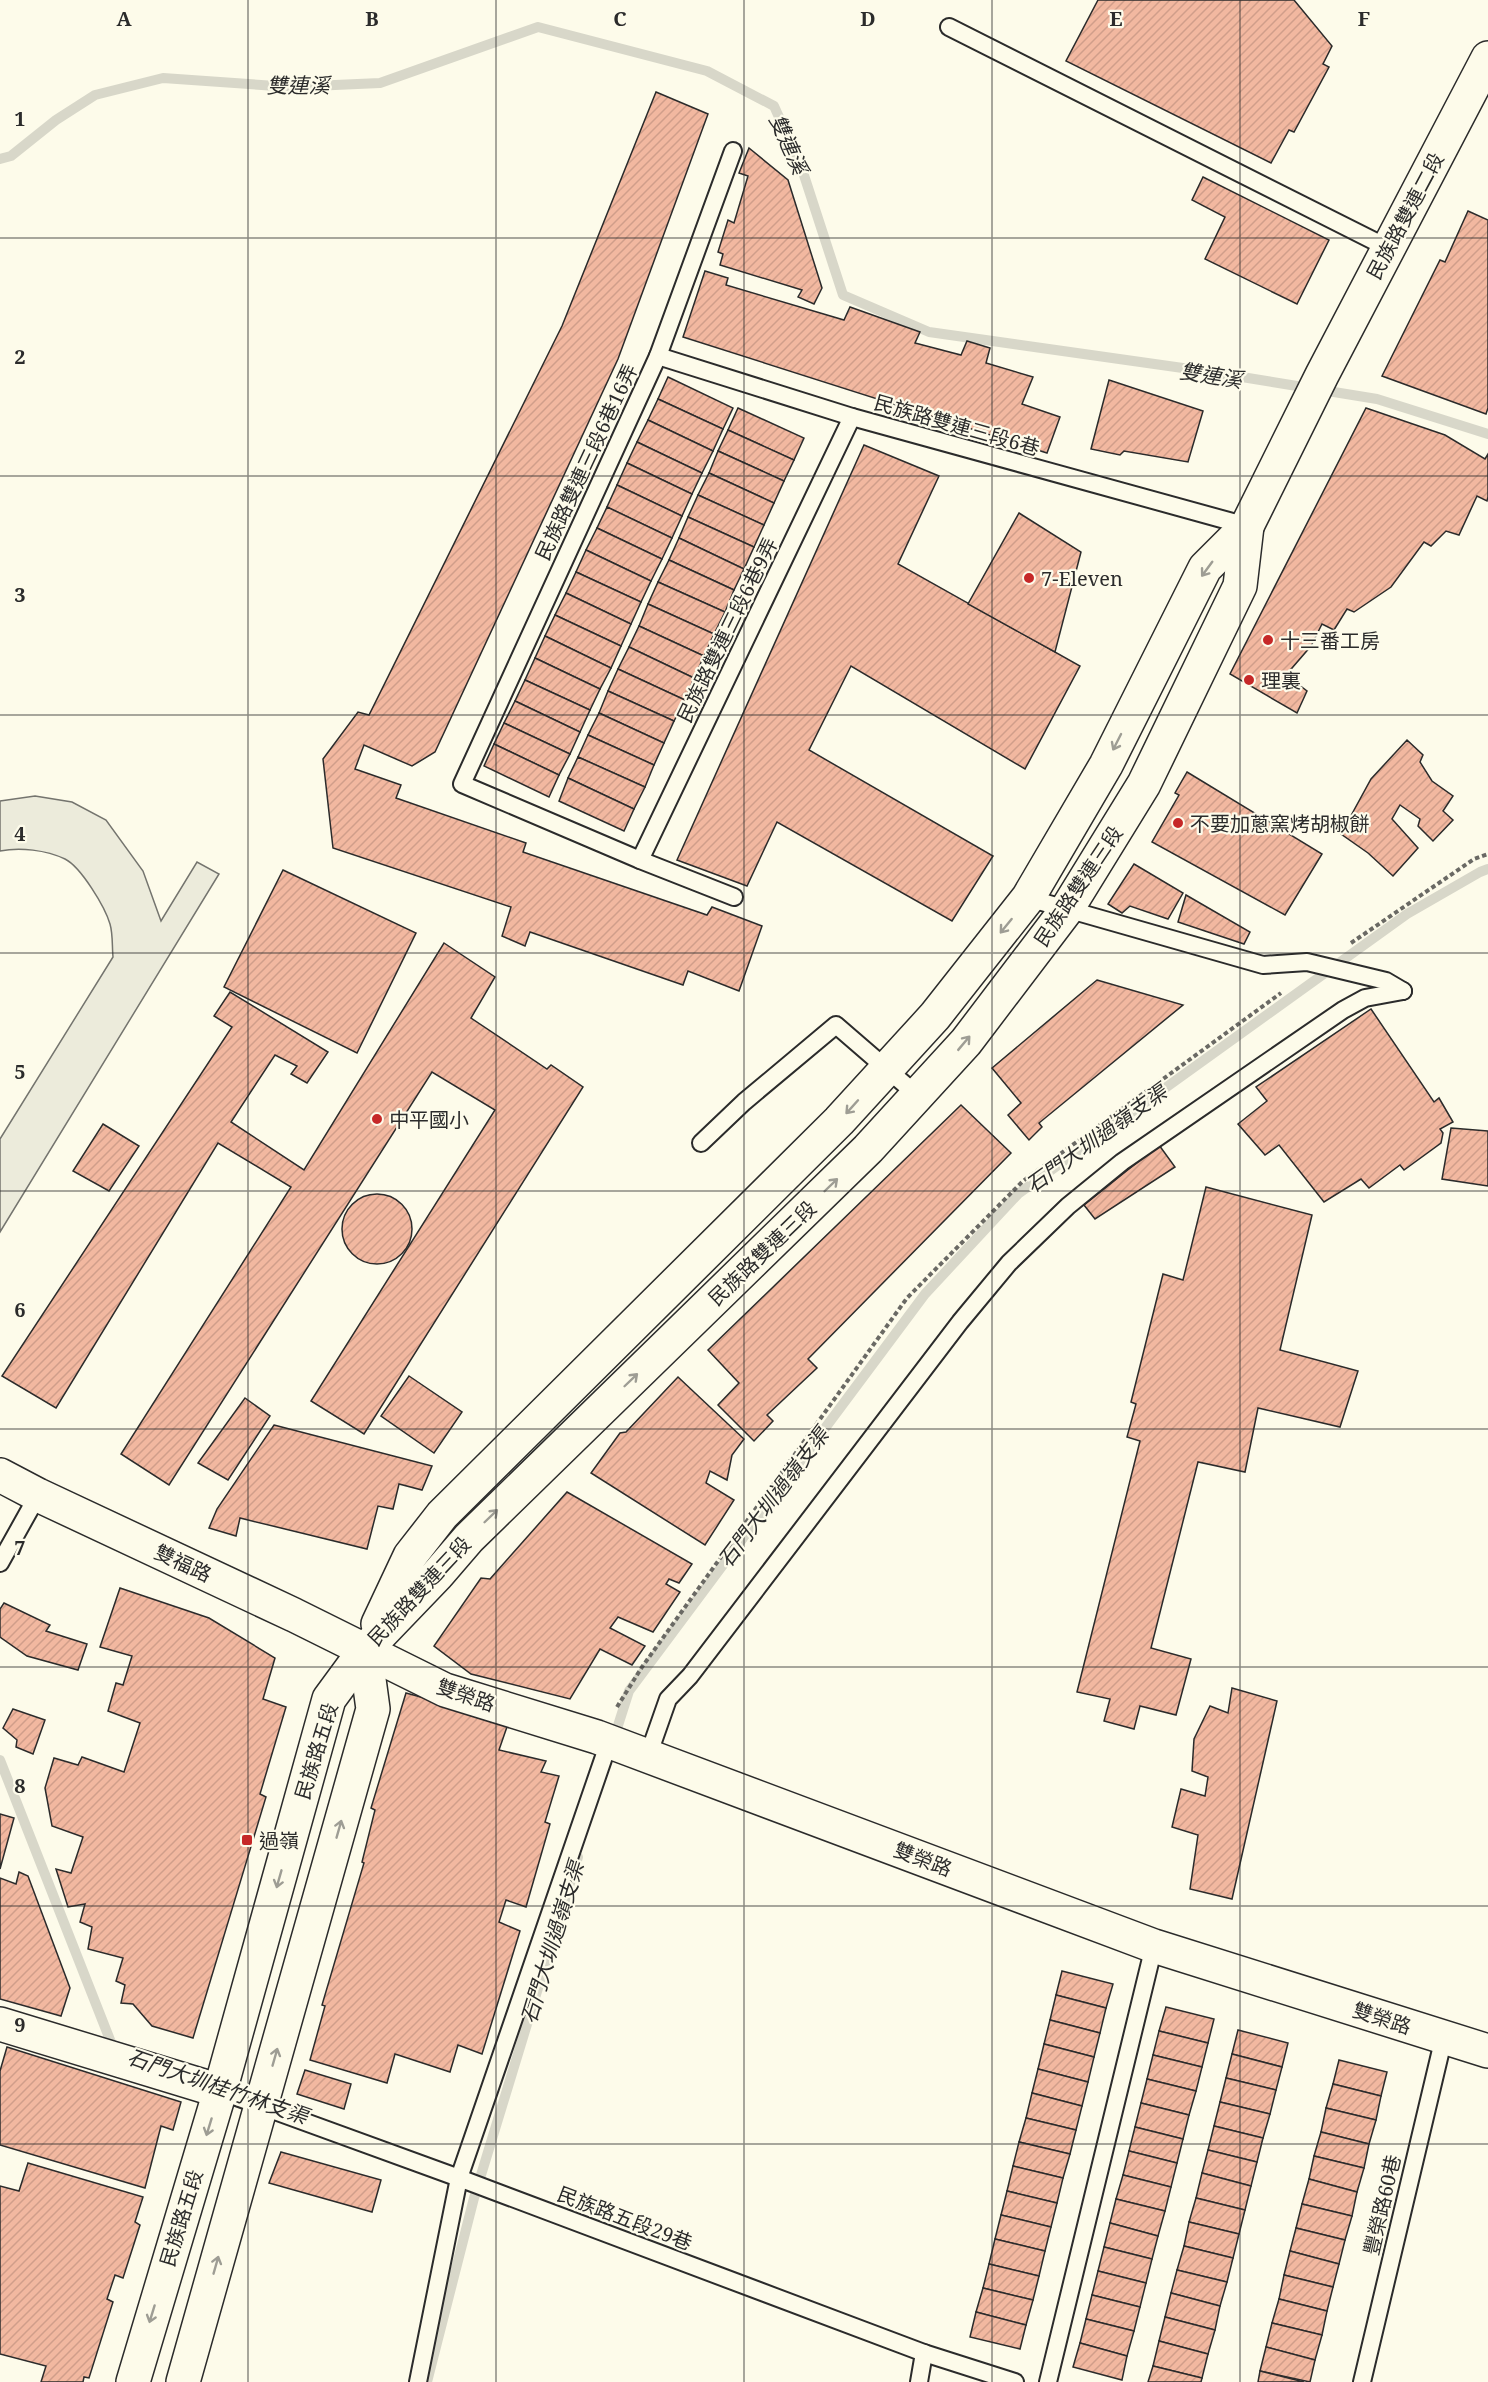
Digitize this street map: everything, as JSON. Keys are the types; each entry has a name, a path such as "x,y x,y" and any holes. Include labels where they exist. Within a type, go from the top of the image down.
{"main road":[{"name":"民族路雙連二段","path":"1303,412 1488,57"},
{"name":"民族路雙連三段","path":"365,1650 410,1556 441,1515 839,1121 934,1016 1028,898 1106,765 1205,568 1247,526 1303,412"},
{"name":"民族路雙連三段","path":"365,1650 469,1538 868,1149 966,1042 1067,909 1144,784 1240,586 1247,526"},
{"name":"雙福路","path":"0,1475 38,1496 365,1650"},
{"name":"雙榮路","path":"365,1650 445,1690 648,1756 1154,1946 1488,2051"},
{"name":"民族路五段","path":"133,2382 220,2091 329,1699 365,1650"},
{"path":"183,2382 373,1709 365,1650"},
{"path":"0,2024 220,2091"}],"lane":[{"path":"949,27 1388,248"},
{"name":"民族路雙連三段6巷16弄","path":"640,860 462,784 658,356 733,151"},
{"name":"民族路雙連三段6巷","path":"658,356 852,417 1247,526"},
{"name":"民族路雙連三段6巷9弄","path":"640,860 852,417"},
{"path":"640,860 734,897"},
{"path":"648,1756 668,1699 690,1676 960,1322 1009,1263 1068,1206 1122,1162 1342,1010 1365,998 1403,991 1386,981 1320,964 1308,962 1263,965 1028,898"},
{"path":"701,1143 744,1102 836,1025 917,1095"},
{"path":"0,1563 38,1496"},
{"path":"418,2382 459,2178 609,1742"},
{"path":"1048,2382 1154,1946"},
{"name":"豐榮路60巷","path":"1362,2382 1444,2037"},
{"name":"民族路五段29巷","path":"220,2091 459,2178 924,2353 1015,2382"},
{"path":"919,2382 924,2353"}],"path":[{"path":"1320,964 1474,859 1488,854"}],"shaded area":[{"path":"35,796 72,802 106,820 143,871 161,921 197,862 219,874 0,1232 0,1139 113,957 112,932 107,917 92,888 71,863 41,851 16,849 0,851 0,801"}],"building":[{"path":"1098,0 1294,0 1332,46 1323,64 1329,67 1294,132 1289,130 1271,163 1066,61"},
{"path":"656,92 708,114 618,359 435,752 412,766 364,745 355,769 401,785 396,798 526,843 523,852 707,915 712,907 762,926 739,991 688,971 683,985 530,932 525,946 502,936 511,907 333,848 323,759 358,712 369,715 562,326"},
{"path":"749,148 788,180 822,288 814,304 798,297 802,290 720,265 723,254 718,252 728,220 734,223 748,176 739,173"},
{"path":"1203,177 1329,240 1297,304 1205,259 1225,217 1192,200"},
{"path":"1468,211 1488,220 1488,408 1486,414 1382,376 1440,260 1445,262"},
{"path":"705,271 728,278 726,285 844,320 850,307 920,332 915,343 961,355 967,341 990,348 986,363 1033,377 1022,404 1060,417 1047,453 683,337"},
{"path":"668,377 733,408 723,429 658,399"},
{"path":"1109,380 1203,411 1188,462 1124,451 1120,455 1091,449"},
{"path":"658,399 723,429 713,451 648,420"},
{"path":"738,408 804,438 794,460 728,430"},
{"path":"1366,408 1445,435 1485,459 1488,454 1488,497 1487,501 1477,496 1459,535 1446,531 1431,546 1424,542 1391,587 1354,612 1347,609 1334,630 1322,624 1311,646 1286,675 1307,691 1297,713 1230,674"},
{"path":"648,420 713,451 702,473 637,442"},
{"path":"728,430 794,460 784,481 718,451"},
{"path":"637,442 702,473 692,494 627,463"},
{"path":"864,445 939,476 898,564 1080,666 1025,769 851,666 809,750 993,856 952,921 777,822 747,886 677,860"},
{"path":"718,451 784,481 774,503 709,473"},
{"path":"627,463 692,494 682,516 617,485"},
{"path":"709,473 774,503 764,525 698,495"},
{"path":"617,485 682,516 672,538 607,507"},
{"path":"698,495 764,525 754,547 688,517"},
{"path":"607,507 672,538 662,559 597,528"},
{"name":"7-Eleven","path":"1019,513 1081,552 1055,652 968,604"},
{"path":"688,517 754,547 744,569 679,538"},
{"path":"597,528 662,559 651,581 586,550"},
{"path":"679,538 744,569 734,590 669,560"},
{"path":"586,550 651,581 641,602 576,572"},
{"path":"669,560 734,590 725,612 658,582"},
{"path":"576,572 641,602 631,624 566,593"},
{"path":"658,582 725,612 714,634 648,604"},
{"path":"566,593 631,624 621,646 555,615"},
{"path":"648,604 714,634 704,656 639,626"},
{"path":"555,615 621,646 611,668 545,636"},
{"path":"639,626 704,656 694,678 629,647"},
{"path":"545,636 611,668 600,689 535,658"},
{"path":"629,647 694,678 685,700 618,669"},
{"path":"535,658 600,689 590,710 525,680"},
{"path":"618,669 685,700 674,721 608,691"},
{"path":"525,680 590,710 580,732 515,701"},
{"path":"608,691 674,721 664,743 599,713"},
{"path":"515,701 580,732 570,754 504,723"},
{"path":"599,713 664,743 654,765 588,735"},
{"path":"504,723 570,754 559,775 494,744"},
{"path":"588,735 654,765 645,787 578,757"},
{"path":"1407,740 1423,755 1420,762 1432,781 1453,796 1443,811 1453,820 1433,841 1418,826 1420,819 1400,805 1392,819 1418,848 1393,876 1368,853 1341,834 1371,779"},
{"path":"494,744 559,775 549,797 484,766"},
{"path":"578,757 645,787 634,809 568,778"},
{"path":"1187,772 1322,854 1285,915 1152,842 1179,795 1175,793"},
{"path":"568,778 634,809 624,831 559,801"},
{"path":"1134,864 1183,893 1168,919 1130,906 1122,913 1108,904"},
{"path":"283,870 416,933 357,1053 224,987"},
{"path":"1186,895 1250,932 1244,944 1178,922"},
{"path":"444,943 495,977 471,1018 547,1069 551,1065 583,1087 364,1434 311,1401 495,1110 432,1072 169,1485 121,1454 291,1187 218,1143 56,1408 2,1376 232,1027 214,1016 230,992 328,1052 307,1083 291,1074 297,1066 275,1055 231,1122 304,1170"},
{"path":"1097,980 1183,1005 1039,1123 1042,1127 1029,1140 1008,1115 1021,1103 992,1068"},
{"path":"1371,1009 1434,1102 1439,1098 1453,1122 1440,1129 1443,1133 1441,1143 1404,1170 1400,1165 1369,1188 1361,1179 1324,1202 1279,1145 1265,1155 1238,1124 1267,1101 1256,1087"},
{"path":"961,1105 1011,1153 808,1359 817,1368 767,1415 773,1421 754,1441 718,1405 739,1383 708,1350"},
{"path":"103,1124 139,1146 109,1191 73,1171"},
{"path":"1451,1128 1488,1131 1488,1186 1442,1179"},
{"path":"1159,1145 1175,1167 1095,1219 1084,1205"},
{"path":"1206,1187 1312,1215 1280,1350 1358,1371 1340,1427 1258,1408 1245,1472 1198,1462 1151,1648 1191,1659 1176,1715 1140,1706 1134,1729 1104,1721 1110,1699 1077,1692 1140,1441 1127,1437 1136,1404 1131,1402 1163,1274 1183,1280"},
{"path":"377,1194 390,1197 402,1204 409,1216 412,1229 409,1242 402,1254 390,1261 377,1264 364,1261 352,1254 345,1242 342,1229 345,1216 352,1204 364,1197"},
{"path":"409,1376 462,1412 434,1453 381,1416"},
{"path":"678,1377 744,1439 732,1455 727,1480 710,1471 706,1483 734,1500 705,1545 591,1473 620,1433 626,1432"},
{"path":"245,1398 270,1416 228,1480 198,1463"},
{"path":"274,1425 432,1466 422,1490 399,1484 393,1509 378,1506 367,1549 240,1518 236,1536 209,1528 217,1509"},
{"path":"567,1492 692,1564 679,1583 669,1579 666,1584 680,1592 653,1632 618,1617 610,1628 645,1646 632,1665 600,1649 570,1699 471,1674 434,1646 481,1578 490,1579"},
{"path":"120,1588 209,1618 275,1658 263,1699 286,1707 260,1794 266,1797 193,2038 152,2026 133,2004 121,2003 125,1985 116,1981 123,1958 88,1949 92,1927 80,1922 85,1904 68,1907 56,1869 71,1873 83,1837 52,1826 45,1788 54,1758 78,1765 82,1757 124,1772 140,1723 108,1711 116,1683 123,1685 132,1656 100,1647"},
{"path":"4,1603 50,1625 46,1631 87,1644 78,1670 27,1656 0,1637 0,1609"},
{"path":"1232,1688 1277,1701 1232,1899 1190,1889 1198,1835 1172,1827 1181,1789 1205,1796 1208,1777 1192,1771 1194,1739 1210,1706 1228,1713"},
{"path":"406,1693 509,1721 499,1750 546,1761 541,1772 559,1776 545,1822 550,1824 526,1907 506,1900 499,1922 520,1931 482,2054 458,2045 450,2072 395,2054 387,2083 310,2060 325,2006 322,2005 364,1863 362,1862 375,1810 371,1808"},
{"path":"13,1709 45,1720 33,1754 16,1747 17,1740 3,1728"},
{"path":"0,1814 14,1818 0,1869"},
{"path":"19,1872 28,1876 70,1988 61,2016 0,1999 0,1878 16,1884"},
{"path":"1062,1971 1113,1984 1106,2008 1056,1995"},
{"path":"1056,1995 1106,2008 1100,2033 1050,2020"},
{"path":"1166,2007 1214,2019 1208,2043 1159,2031"},
{"path":"1050,2020 1100,2033 1094,2057 1044,2044"},
{"path":"1238,2030 1288,2043 1282,2067 1232,2054"},
{"path":"1159,2031 1208,2043 1202,2067 1153,2055"},
{"path":"1044,2044 1094,2057 1088,2082 1038,2069"},
{"path":"7,2047 181,2102 173,2130 161,2126 145,2188 0,2145 0,2071"},
{"path":"1232,2054 1282,2067 1276,2090 1226,2078"},
{"path":"1153,2055 1202,2067 1196,2091 1147,2079"},
{"path":"1339,2060 1387,2072 1381,2096 1333,2084"},
{"path":"1038,2069 1088,2082 1082,2106 1032,2093"},
{"path":"305,2070 351,2084 344,2109 297,2094"},
{"path":"1226,2078 1276,2090 1270,2114 1220,2102"},
{"path":"1147,2079 1196,2091 1189,2115 1141,2103"},
{"path":"1333,2084 1381,2096 1376,2120 1326,2108"},
{"path":"1032,2093 1082,2106 1076,2130 1026,2118"},
{"path":"1220,2102 1270,2114 1263,2138 1214,2126"},
{"path":"1141,2103 1189,2115 1183,2139 1135,2127"},
{"path":"1326,2108 1376,2120 1369,2144 1321,2132"},
{"path":"1026,2118 1076,2130 1070,2154 1019,2142"},
{"path":"1214,2126 1263,2138 1257,2162 1208,2150"},
{"path":"1135,2127 1183,2139 1177,2163 1129,2151"},
{"path":"1321,2132 1369,2144 1364,2168 1314,2156"},
{"path":"1019,2142 1070,2154 1063,2178 1013,2166"},
{"path":"1208,2150 1257,2162 1251,2186 1202,2173"},
{"path":"1129,2151 1177,2163 1171,2187 1123,2175"},
{"path":"281,2152 381,2180 372,2212 269,2183"},
{"path":"1314,2156 1364,2168 1357,2192 1309,2179"},
{"path":"28,2163 143,2197 135,2222 140,2225 123,2278 115,2275 107,2299 113,2302 89,2378 84,2377 83,2382 41,2382 46,2366 0,2354 0,2186 19,2191"},
{"path":"1013,2166 1063,2178 1057,2203 1007,2191"},
{"path":"1202,2173 1251,2186 1245,2210 1196,2198"},
{"path":"1123,2175 1171,2187 1165,2211 1116,2199"},
{"path":"1309,2179 1357,2192 1352,2216 1302,2204"},
{"path":"1007,2191 1057,2203 1051,2227 1001,2215"},
{"path":"1196,2198 1245,2210 1239,2234 1189,2222"},
{"path":"1116,2199 1165,2211 1158,2236 1110,2223"},
{"path":"1302,2204 1352,2216 1345,2240 1296,2228"},
{"path":"1001,2215 1051,2227 1045,2251 995,2239"},
{"path":"1189,2222 1239,2234 1233,2258 1184,2246"},
{"path":"1110,2223 1158,2236 1152,2259 1104,2247"},
{"path":"1296,2228 1345,2240 1339,2264 1290,2251"},
{"path":"995,2239 1045,2251 1039,2276 989,2264"},
{"path":"1184,2246 1233,2258 1227,2282 1177,2270"},
{"path":"1104,2247 1152,2259 1146,2283 1098,2271"},
{"path":"1290,2251 1339,2264 1333,2287 1284,2275"},
{"path":"989,2264 1039,2276 1033,2300 983,2288"},
{"path":"1177,2270 1227,2282 1220,2306 1171,2293"},
{"path":"1098,2271 1146,2283 1140,2307 1092,2295"},
{"path":"1284,2275 1333,2287 1327,2311 1279,2299"},
{"path":"983,2288 1033,2300 1026,2325 976,2312"},
{"path":"1171,2293 1220,2306 1215,2330 1165,2317"},
{"path":"1092,2295 1140,2307 1134,2331 1086,2319"},
{"path":"1279,2299 1327,2311 1322,2335 1272,2323"},
{"path":"976,2312 1026,2325 1020,2349 970,2337"},
{"path":"1165,2317 1215,2330 1208,2354 1159,2341"},
{"path":"1086,2319 1134,2331 1127,2356 1080,2343"},
{"path":"1272,2323 1322,2335 1315,2360 1266,2347"},
{"path":"1159,2341 1208,2354 1202,2378 1153,2366"},
{"path":"1080,2343 1127,2356 1122,2380 1073,2367"},
{"path":"1266,2347 1315,2360 1310,2382 1260,2371"},
{"path":"1153,2366 1202,2378 1201,2382 1148,2382"},
{"path":"1260,2371 1304,2382 1258,2382"}],"waterway":[{"name":"雙連溪","path":"0,159 11,156 56,120 95,95 163,78 290,87 380,83 538,27 707,71 774,106 801,166 843,295 929,332 1211,372 1377,399 1488,434"},
{"name":"石門大圳過嶺支渠","path":"614,1738 629,1691 925,1294 1018,1194 1407,914 1488,869"},
{"name":"石門大圳桂竹林支渠","path":"0,1760 114,2050 117,2051"},
{"name":"石門大圳過嶺支渠","path":"427,2382 474,2198 578,1857"}],"place":[{"name":"7-Eleven","path":"1029,578"},
{"name":"十三番工房","path":"1268,640"},
{"name":"理裏","path":"1249,680"},
{"name":"不要加蔥窯烤胡椒餅","path":"1178,823"},
{"name":"中平國小","path":"377,1119"},
{"name":"過嶺","path":"247,1840"}]}
